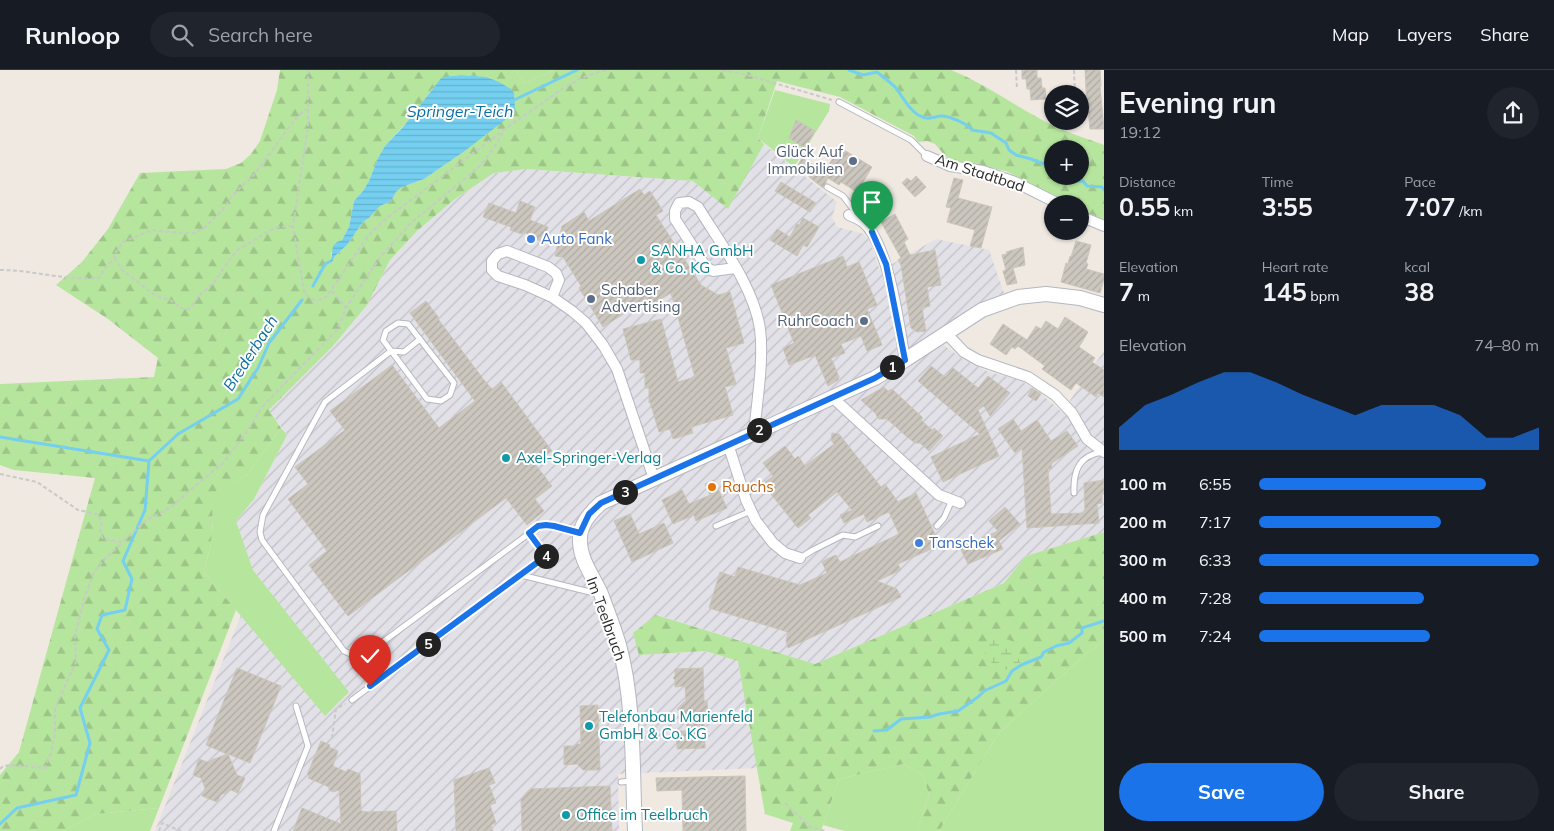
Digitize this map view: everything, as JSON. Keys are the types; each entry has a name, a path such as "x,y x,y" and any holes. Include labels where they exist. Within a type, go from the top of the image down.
{"street":[{"name":"Am Stadtbad","path":"927,156 950,166 983,171 1015,182 1044,196"},
{"path":"736,268 713,271 706,267 675,220 675,211 679,204 688,202 698,207 736,268 747,287 754,305 760,330 760,362 754,432"},
{"path":"849,215 862,221 872,232 886,264 905,360"},
{"path":"1089,220 1104,226"},
{"path":"552,297 559,280 556,273 548,266 507,251 498,254 492,261 492,270 498,276 552,297 572,311 586,323 603,345 616,369 654,479"},
{"path":"580,533 589,514 601,503 875,378 982,310 1018,297 1046,294 1080,298 1104,305"},
{"path":"946,333 964,352 978,360 1028,377 1055,396 1072,413 1088,439 1104,452"},
{"path":"832,397 939,495 956,502"},
{"path":"728,444 751,511 773,543 785,553 800,558"},
{"name":"Im Teelbruch","path":"580,533 579,543 582,556 601,595 618,643 629,694 627,781 635,831"}],"lane":[{"path":"839,102 911,140 927,156"},
{"path":"827,188 842,196 862,221"},
{"path":"398,322 408,324 454,383 450,395 441,401 427,399 390,351 383,340 386,331 398,322"},
{"path":"420,339 404,352 390,351 325,402 263,516 260,532 262,540 344,651 355,656 364,656 538,526 554,526 580,533"},
{"path":"1074,493 1073,479 1078,466 1090,455 1104,452"},
{"path":"938,526 956,502"},
{"path":"716,526 751,511"},
{"path":"800,558 843,536 855,537 878,526"},
{"path":"352,700 546,556"},
{"path":"522,575 601,595"},
{"path":"274,831 308,746 296,706"}],"path":[{"path":"308,70 308,125 293,226 303,285 307,296 317,301 322,300 331,290 368,236 383,221 517,120 535,110 562,89 596,72 609,70"},
{"path":"722,70 747,75 839,102"},
{"path":"1016,70 1017,88"},
{"path":"1074,70 1075,85"},
{"path":"293,226 278,227 236,251 215,281 199,296 189,309 183,309 170,300 156,296 122,270 114,255 123,242 152,230 194,233 204,228 242,186 254,176 296,118 307,109"},
{"path":"0,769 3,766 14,765 45,768 52,750 55,733 55,708 76,662 75,636 84,599 94,572 105,558 147,520 171,508 223,463 248,430 261,408 336,330 346,308 381,256 410,224 480,166 494,148 504,130"},
{"path":"0,270 21,270 85,279 99,278 107,265 115,259"},
{"path":"331,290 346,308"},
{"path":"0,474 37,482 78,510 97,514 102,521 100,533 103,539 122,542"},
{"path":"529,533 546,556"},
{"path":"332,738 336,709 352,700"},
{"path":"785,803 810,827 825,831"},
{"path":"159,831 162,823 181,831"}],"shaded area":[{"path":"764,144 837,202 832,217 837,227 864,234 870,241 880,271 936,239 989,250 1004,293 979,304 931,336 963,359 989,372 1020,380 1040,393 1062,412 1104,351 1104,532 1026,556 1004,583 815,664 657,615 639,655 705,651 738,661 758,768 618,774 619,831 155,831 241,615 325,715 349,692 253,570 236,521 254,499 287,435 269,410 333,346 367,305 390,260 417,231 455,199 494,173 525,169 693,181 728,208"}],"green space":[{"path":"280,70 518,70 517,74 525,83 555,70 951,70 1044,121 1044,130 1063,130 1104,145 1104,220 1089,213 1089,195 1053,195 1006,171 948,159 935,144 927,141 918,142 914,136 840,97 777,81 758,138 764,144 728,209 693,181 526,169 494,173 455,199 417,231 390,260 367,305 333,346 269,410 281,428 247,475 211,494 213,521 211,543 204,572 236,610 159,808 96,814 63,831 0,831 0,775 19,752 95,478 14,470 0,465 0,384 154,377 158,358 108,319 56,285 82,262 108,229 140,173 226,169 241,163 251,154 260,141 277,90","holes":["450,76 474,76 462,153 424,179 402,187 396,192 391,201 380,206 363,222 332,262 325,262 331,260 331,253 342,240 349,227 354,201 369,181 385,146 416,112 432,89"]},
{"path":"518,70 555,70 525,83 517,74"},
{"path":"775,90 830,104 829,111 794,167 758,138"},
{"path":"281,428 287,435 254,499 236,521 253,570 349,692 325,716 204,572 211,543 213,521 210,494 247,475"},
{"path":"1104,532 1104,641 1087,653 998,734 939,831 917,831 929,795 923,775 903,764 839,779 821,831 790,831 793,823 765,814 738,661 705,651 639,655 633,633 656,615 815,664 1004,583 1026,556"},
{"path":"996,636 1012,641 1021,665 1012,671 994,666 984,652"},
{"path":"1104,641 1104,831 939,831 998,734 1087,653"},
{"path":"903,764 923,775 929,795 917,831 845,831 823,825 839,779"},
{"path":"159,808 150,831 63,831 96,814"}],"water":[{"name":"Springer-Teich","path":"461,75 486,77 511,89 514,93 515,109 509,117 462,153 424,179 402,187 396,192 391,201 380,206 363,222 332,262 325,264 325,262 331,260 333,246 342,240 349,227 354,201 369,181 385,146 403,127 442,77"}],"building":[{"path":"1022,70 1037,70 1037,78 1041,78 1042,88 1044,88 1044,99 1031,100 1030,89 1027,89 1026,79 1022,79"},
{"path":"1085,70 1100,70 1104,129 1090,129 1089,85 1086,85"},
{"path":"796,120 815,131 805,148 789,138"},
{"path":"839,147 872,167 857,192 841,182 839,185 828,178 823,188 809,177 810,175 797,167 802,158 825,172"},
{"path":"916,176 926,187 915,197 902,183 907,178 911,181"},
{"path":"954,178 963,180 958,198 992,207 981,248 970,246 975,230 947,222 951,208 946,207"},
{"path":"781,182 816,203 810,212 775,191"},
{"path":"640,189 644,195 650,191 663,211 656,215 701,285 718,295 730,292 744,343 726,348 736,384 725,387 733,415 691,427 693,433 673,439 670,429 659,432 649,403 649,388 645,388 645,373 640,373 640,360 631,360 623,329 661,319 678,382 695,377 671,293 645,309 641,303 603,327 563,257 555,256 562,226 584,212 589,221"},
{"path":"520,201 535,207 530,220 548,227 543,242 528,236 526,232 522,234 510,230 511,227 483,217 489,203 516,213"},
{"path":"895,214 908,239 904,242 910,255 935,250 941,285 927,287 930,306 922,308 926,331 917,332 911,328 901,265 898,260 901,258 881,222"},
{"path":"803,218 819,227 807,247 803,245 797,256 770,240 777,229 790,237 797,224 799,225"},
{"path":"1076,241 1091,245 1086,269 1104,274 1100,293 1061,282 1066,263 1068,264"},
{"path":"1023,247 1025,265 1013,268 1017,283 1007,285 1003,271 1006,270 1002,255"},
{"path":"843,256 847,267 859,262 877,305 867,309 882,345 867,351 861,336 841,344 845,353 831,358 839,377 838,380 828,386 815,355 789,365 783,348 794,343 771,285"},
{"path":"426,301 484,380 492,389 501,382 552,451 535,464 552,486 535,499 544,511 527,525 506,498 348,616 309,565 327,551 288,499 308,484 295,467 345,430 330,411 392,365 439,428 475,401 410,313"},
{"path":"1065,317 1088,332 1079,347 1095,358 1092,362 1104,370 1104,397 1098,393 1096,397 1076,383 1071,390 1042,369 1045,366 1018,346 1015,349 1012,347 1006,355 990,344 1003,324 1027,340 1036,326 1041,329 1046,321 1058,329"},
{"path":"931,366 945,377 953,368 978,388 988,376 1010,393 990,416 984,406 978,410 999,456 943,482 931,457 980,434 918,381"},
{"path":"884,387 888,391 892,389 923,418 921,420 932,430 934,428 943,436 929,451 920,443 915,443 887,419 879,419 861,400"},
{"path":"1032,388 1041,394 1036,401 1028,396"},
{"path":"1013,419 1021,431 1037,420 1051,441 1067,431 1078,446 1052,463 1051,469 1048,469 1051,514 1085,513 1084,483 1104,480 1102,503 1097,504 1099,523 1027,528 1022,448 1015,453 998,429"},
{"path":"832,433 839,434 881,487 885,484 898,502 916,493 940,545 898,564 901,570 877,581 897,589 901,597 788,648 786,641 788,632 709,608 720,572 735,577 738,567 800,585 827,573 822,562 827,559 836,555 840,562 899,534 889,512 867,522 864,514 844,523 840,515 852,510 837,492 808,515 811,518 798,528 763,484 773,476 763,463 785,446 795,459 798,456 805,466 834,444 831,440"},
{"path":"714,480 727,508 696,521 694,515 673,524 662,500 682,490 689,504 710,495 705,484"},
{"path":"1005,507 1020,524 999,541 1003,549 968,564 960,548 998,531 989,521"},
{"path":"630,514 639,534 664,523 673,543 632,562 614,521"},
{"path":"237,668 281,686 250,763 228,754 237,775 245,778 238,793 231,790 221,795 217,802 202,796 205,788 201,778 193,775 199,759 207,762 227,754 206,745"},
{"path":"703,668 704,701 707,701 708,715 704,715 705,748 677,749 677,742 675,740 677,738 677,731 687,731 686,716 677,709 686,701 685,686 675,687 675,680 673,678 675,676 675,669"},
{"name":"Telefonbau Marienfeld GmbH & Co. KG","path":"598,705 600,770 583,770 577,764 564,765 564,746 581,744 580,706"},
{"path":"321,741 338,751 333,766 346,772 348,769 360,774 361,811 396,811 397,831 293,831 302,808 341,824 339,790 333,792 329,790 329,787 308,778 310,775 307,775"},
{"path":"489,768 495,783 489,785 496,803 490,805 496,823 491,825 493,831 456,831 454,780"},
{"path":"745,776 746,831 683,831 682,790 657,791 656,778"},
{"name":"Office im Teelbruch","path":"610,786 612,831 522,831 521,799 530,789"}],"waterway":[{"name":"Brederbach","path":"512,101 577,70"},
{"name":"Brederbach","path":"849,70 863,75 877,72 895,87 911,109 921,117 940,116 953,118 972,130 991,133 1006,143 1009,150 1016,155 1044,164"},
{"name":"Brederbach","path":"1086,185 1102,187 1104,190"},
{"name":"Brederbach","path":"313,286 325,264 329,262"},
{"name":"Brederbach","path":"0,824 17,808 76,795 90,743 80,708 109,650 97,629 102,615 125,610 132,579 123,561 145,510 149,461 178,434 238,399 258,368 269,343 302,300"},
{"path":"0,437 149,461"},
{"path":"874,731 887,730 901,719 930,717 958,711 984,691 1006,681 1012,671 1021,665 1041,657 1044,652 1056,646 1069,643 1082,633 1082,628 1104,621"}],"place":[{"name":"Glück Auf Immobilien","path":"853,161"},
{"name":"Auto Fank","path":"531,239"},
{"name":"SANHA GmbH & Co. KG","path":"641,260"},
{"name":"Schaber Advertising","path":"591,299"},
{"name":"RuhrCoach","path":"864,321"},
{"name":"Axel-Springer-Verlag","path":"506,458"},
{"name":"Rauchs","path":"712,487"},
{"name":"Tanschek","path":"919,543"},
{"name":"Telefonbau Marienfeld GmbH & Co. KG","path":"589,726"},
{"name":"Office im Teelbruch","path":"566,815"}],"route":[{"path":"370,686 546,556 529,533 538,526 554,526 580,533 589,514 601,503 875,378 905,360 886,264 872,232"}]}
